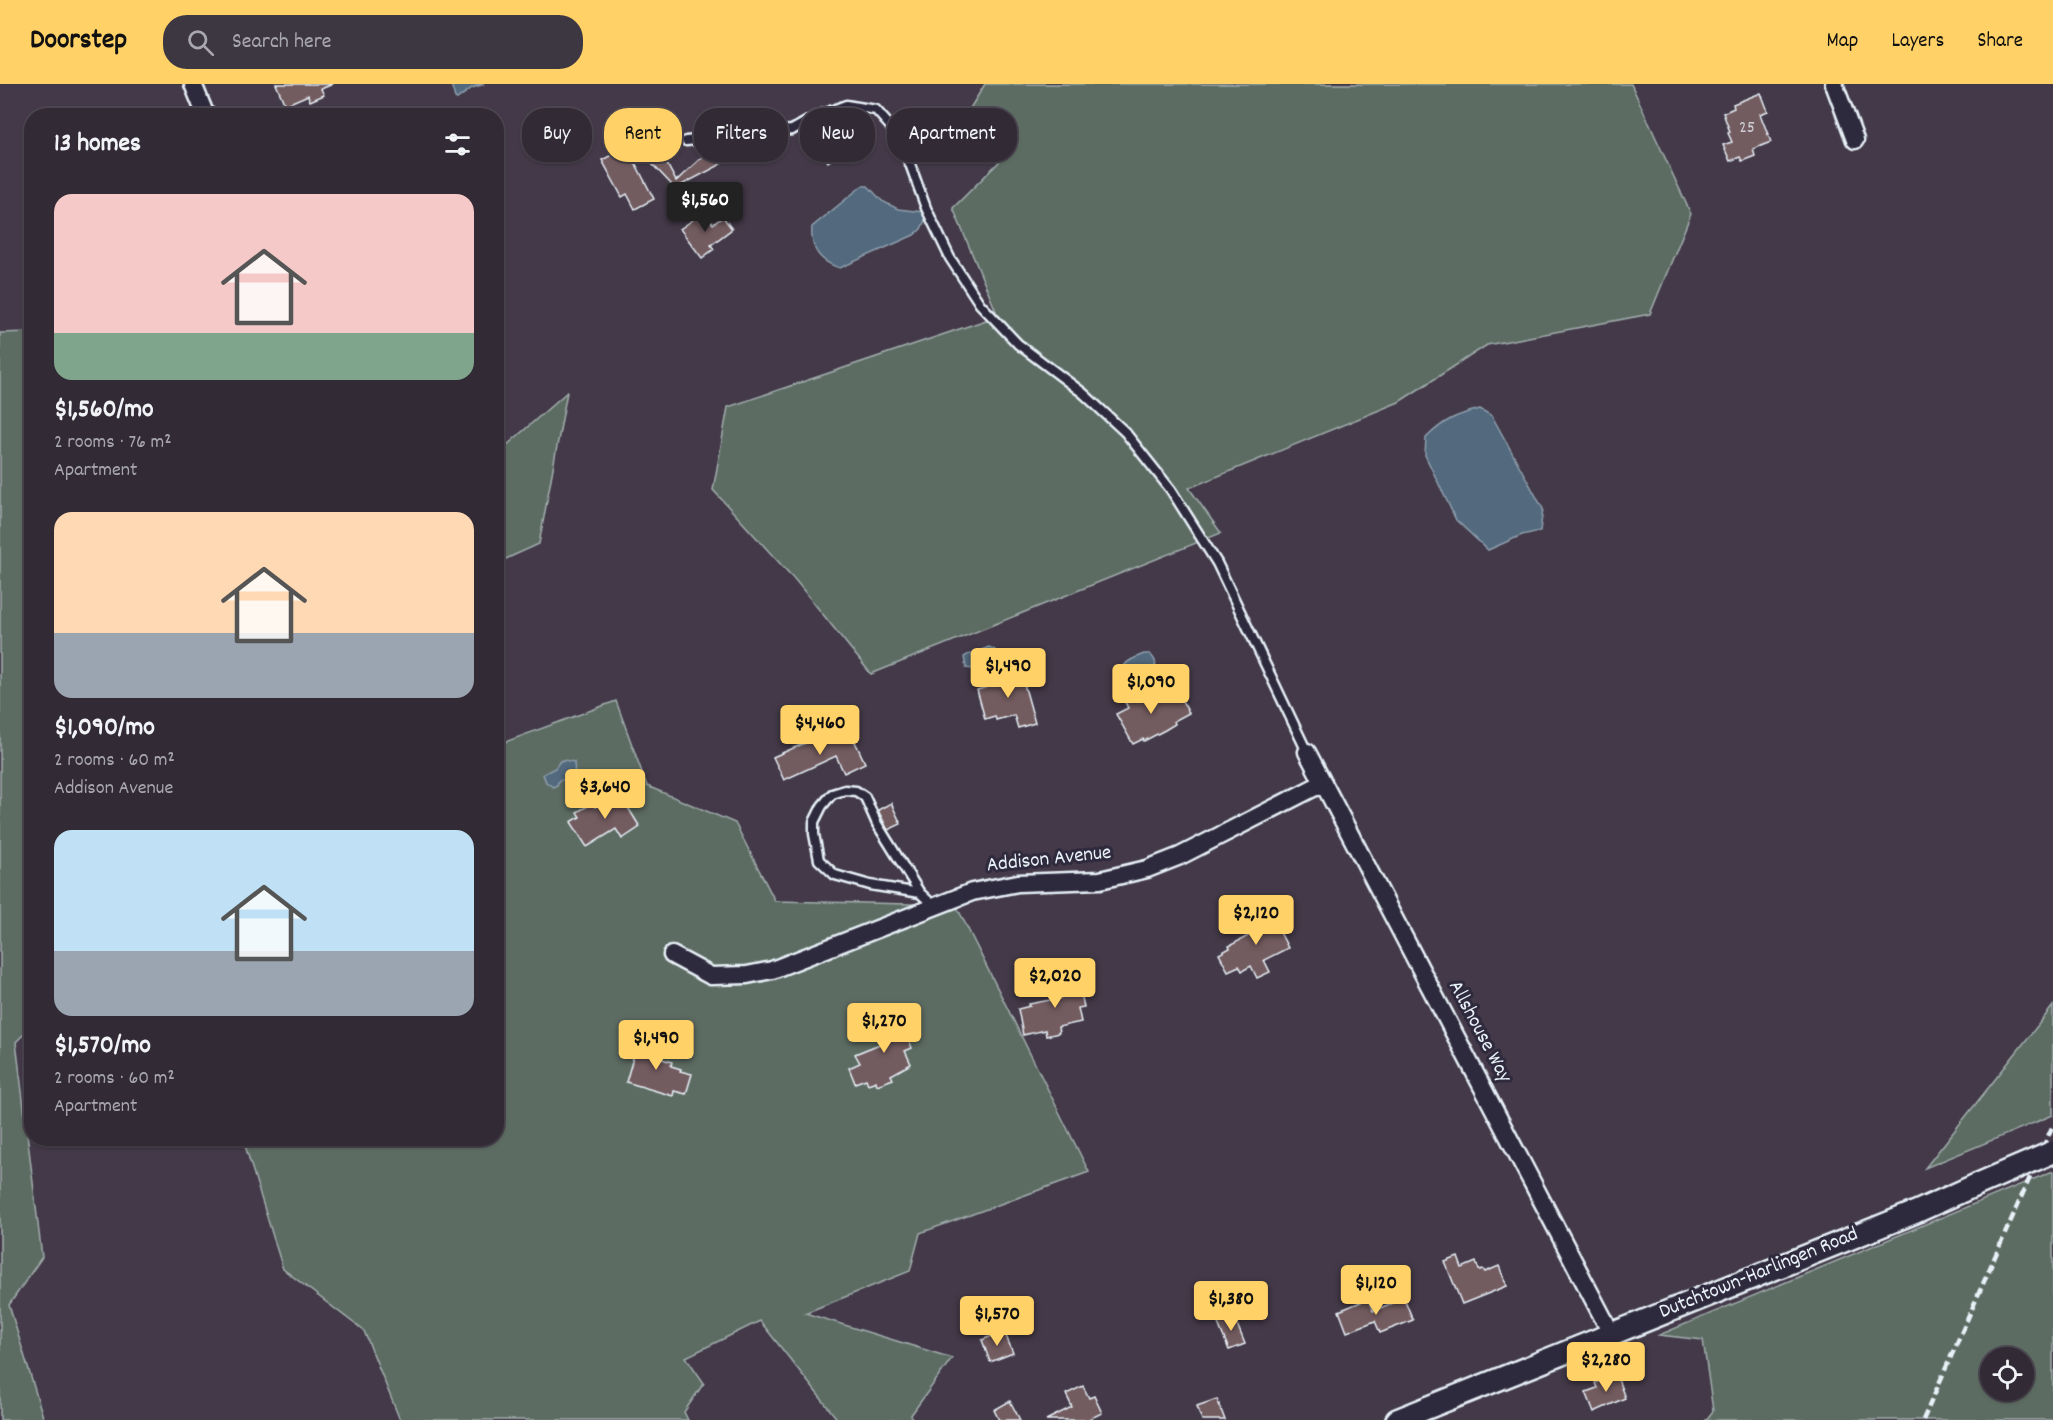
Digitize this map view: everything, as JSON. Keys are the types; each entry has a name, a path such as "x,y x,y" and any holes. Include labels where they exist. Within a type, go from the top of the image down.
{"street":[{"path":"193,84 203,108"},
{"path":"1834,84 1855,140"},
{"name":"Allshouse Way","path":"1307,752 1611,1333"},
{"name":"Addison Avenue","path":"672,955 711,976 747,975 772,970 972,892 1018,883 1100,880 1147,869 1180,856 1323,783"},
{"name":"Dutchtown-Harlingen Road","path":"1397,1420 1916,1212 2053,1152"}],"lane":[{"path":"686,141 792,130 817,116 846,105 876,110 890,126 910,164 926,208 950,258 980,304 1018,344 1083,393 1125,432 1171,490 1217,563 1307,752"},
{"path":"920,893 870,885 835,875 819,860 814,822 822,806 832,795 845,790 856,791 865,797 877,824 920,893 935,907"}],"green space":[{"path":"985,84 1631,84 1691,214 1650,314 1487,345 1399,402 1189,488 1221,533 871,674 796,581 713,490 728,407 998,316 953,208 999,162 1017,162 1017,108 970,108"},
{"path":"24,332 24,1034 16,1042 24,1108 24,1146 29,1146 42,1257 9,1305 44,1420 0,1420 0,333"},
{"path":"567,392 539,544 504,560 504,448"},
{"path":"616,701 647,786 735,823 775,901 956,905 1089,1172 920,1233 910,1271 805,1313 952,1358 911,1415 912,1420 838,1420 760,1321 686,1357 704,1383 684,1412 688,1420 400,1420 364,1331 283,1269 245,1146 504,1146 504,742"},
{"path":"2053,1006 2053,1115 1925,1168"},
{"path":"2053,1171 2053,1420 1706,1420 1713,1411 1703,1340 1659,1335"}],"water":[{"path":"451,84 484,84 472,88 457,99"},
{"path":"862,186 868,186 882,201 898,209 923,212 926,218 921,229 914,235 840,268 827,262 818,253 813,241 812,227"},
{"path":"1480,409 1492,416 1543,509 1540,531 1522,535 1488,550 1456,520 1425,455 1426,438 1433,432 1451,419"},
{"path":"989,647 998,655 996,662 979,665 973,669 966,668 964,657"},
{"path":"1144,654 1150,654 1156,663 1155,666 1138,670 1134,678 1122,679 1124,665"},
{"path":"564,760 574,762 575,775 579,783 572,785 568,780 559,780 553,787 546,782 543,774"}],"building":[{"path":"276,84 333,84 321,89 324,95 310,101 308,95 285,105"},
{"path":"1761,93 1768,111 1760,114 1771,142 1753,149 1755,156 1742,161 1740,157 1730,161 1723,145 1732,142 1723,113 1734,108 1733,104"},
{"path":"604,159 604,162 635,162 654,199 635,209 627,194 622,197 602,160"},
{"path":"650,162 666,162 676,181 697,162 723,162 672,190 670,187 672,185"},
{"path":"704,212 713,224 723,217 732,229 711,245 714,249 702,258 680,229"},
{"path":"1013,663 1016,674 1021,673 1035,723 1018,728 1014,715 996,720 995,716 985,719 977,690 1005,682 1000,666"},
{"path":"1174,687 1189,713 1174,721 1175,724 1165,730 1133,744 1116,714 1128,708 1125,702 1136,695 1152,699"},
{"path":"850,731 865,763 844,773 836,756 784,780 773,757 812,740 816,748"},
{"path":"619,793 640,827 622,839 616,829 587,847 571,822 580,817 577,812 593,803 595,807"},
{"path":"891,803 901,824 888,830 878,810"},
{"path":"1267,907 1288,948 1264,960 1270,972 1257,978 1251,966 1242,971 1239,966 1228,971 1219,954 1256,932 1248,917"},
{"path":"1076,971 1084,1007 1078,1008 1081,1022 1058,1027 1059,1033 1046,1036 1045,1030 1023,1035 1018,1009 1030,1006 1029,1004 1061,998 1056,975"},
{"path":"898,1012 912,1048 905,1051 911,1064 891,1075 893,1079 877,1085 876,1081 868,1084 866,1079 855,1083 849,1068 860,1063 855,1054 887,1041 878,1019"},
{"path":"639,1037 657,1042 653,1053 672,1062 671,1066 681,1069 680,1071 692,1074 686,1094 674,1091 673,1096 626,1082"},
{"path":"1458,1257 1462,1268 1476,1262 1479,1270 1483,1269 1485,1272 1499,1266 1507,1286 1462,1304 1445,1262"},
{"path":"1252,1283 1257,1296 1240,1302 1234,1289"},
{"path":"1404,1298 1413,1320 1380,1333 1375,1321 1347,1332 1339,1311 1368,1299 1373,1311"},
{"path":"1233,1314 1245,1344 1229,1350 1217,1321"},
{"path":"1004,1331 1013,1353 990,1362 982,1340"},
{"path":"1616,1374 1625,1398 1594,1412 1586,1392 1597,1388 1595,1383"},
{"path":"1083,1386 1089,1398 1094,1396 1102,1413 1087,1420 1046,1420 1072,1407 1066,1394"},
{"path":"1217,1399 1225,1420 1202,1420 1197,1406"},
{"path":"1010,1401 1020,1420 999,1420 994,1410"}],"railway":[{"path":"1923,1420 2053,1125"}]}
